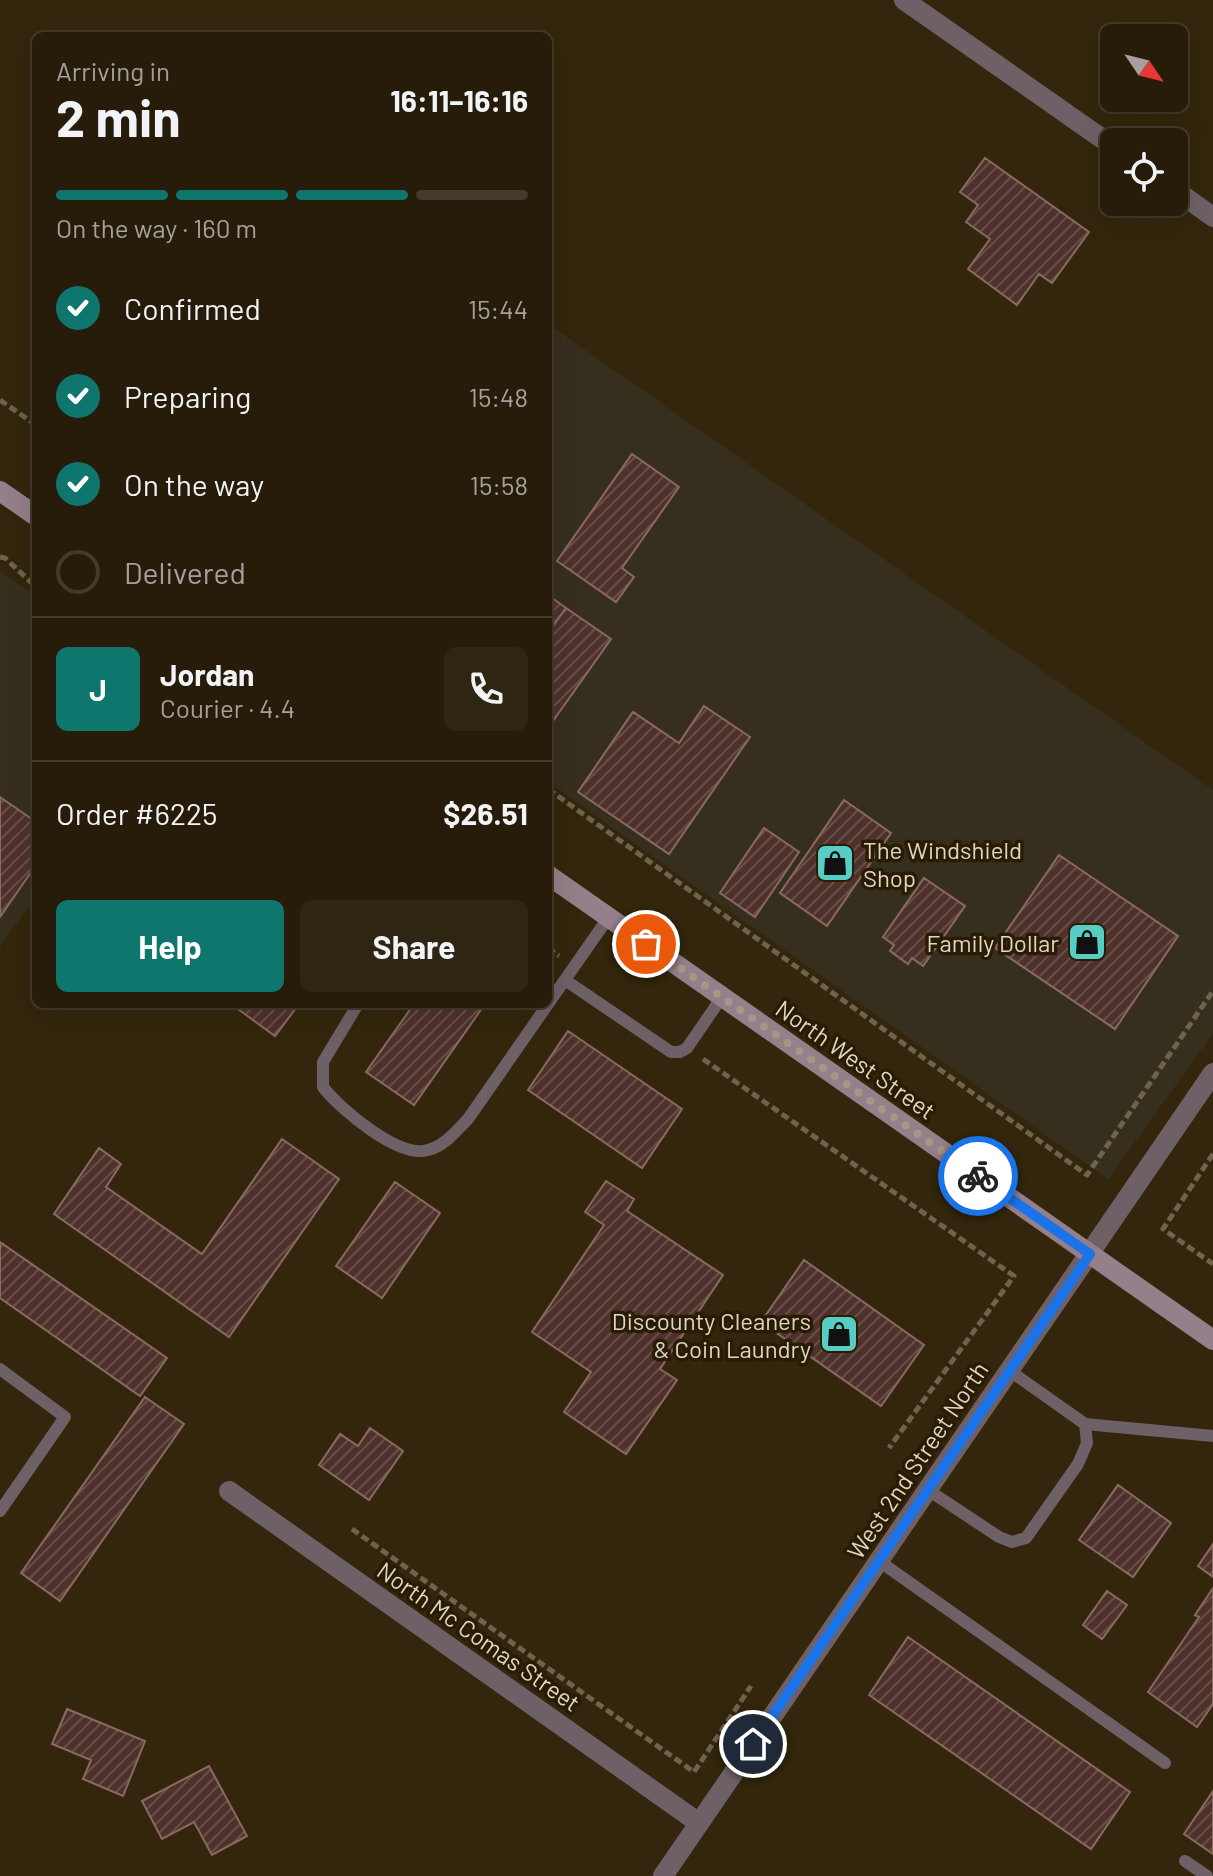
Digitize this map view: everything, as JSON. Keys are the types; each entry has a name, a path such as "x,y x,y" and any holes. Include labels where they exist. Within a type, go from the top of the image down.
{"main road":[{"path":"0,491 32,513"},
{"name":"North West Street","path":"552,878 1213,1340"}],"street":[{"path":"904,0 1100,137"},
{"path":"1188,199 1213,217"},
{"name":"West 2nd Street North","path":"663,1876 1213,1073"},
{"name":"North Mc Comas Street","path":"229,1491 699,1823"}],"lane":[{"path":"552,999 608,918"},
{"path":"565,980 671,1052 687,1048 722,997"},
{"path":"356,1008 323,1062 323,1087 349,1116 401,1147 426,1151 444,1143 468,1119 545,1008"},
{"path":"0,1369 65,1417 0,1511"},
{"path":"1010,1371 1085,1424 1213,1436"},
{"path":"928,1490 999,1537 1012,1542 1026,1538 1078,1464 1087,1443 1085,1424"},
{"path":"879,1561 1165,1763"},
{"path":"1185,1861 1207,1876"}],"path":[{"path":"0,400 32,422"},
{"path":"0,557 32,583"},
{"path":"552,792 1087,1175 1213,991"},
{"path":"552,951 574,967"},
{"path":"687,1048 1014,1276 889,1448"},
{"path":"1213,1154 1163,1229 1213,1264"},
{"path":"352,1529 694,1772 751,1686"}],"shaded area":[{"path":"552,327 1213,790 1213,1034 1108,1179 552,785"},
{"path":"0,571 32,593 32,902 0,947"}],"building":[{"path":"985,158 1089,232 1052,283 1039,274 1017,305 968,269 990,239 966,222 978,205 960,192"},
{"path":"632,454 679,487 622,568 634,577 616,602 557,561"},
{"path":"552,598 566,608 552,627"},
{"path":"566,608 611,639 552,722 552,627"},
{"path":"704,706 750,737 669,854 578,792 633,712 679,743"},
{"path":"0,797 32,819 32,871 0,917"},
{"name":"The Windshield Shop","path":"844,800 891,833 827,926 780,893"},
{"path":"764,828 799,852 755,917 720,893"},
{"name":"Family Dollar","path":"1059,855 1178,936 1115,1029 995,948"},
{"path":"924,878 965,906 923,966 912,958 908,964 890,951 894,945 883,937"},
{"path":"236,1008 296,1008 275,1036"},
{"path":"411,1008 482,1008 414,1105 366,1072"},
{"path":"568,1031 682,1109 642,1168 528,1090"},
{"path":"282,1139 339,1179 229,1337 54,1214 99,1148 121,1164 106,1187 202,1254"},
{"path":"606,1181 634,1199 627,1211 723,1275 660,1369 677,1380 626,1454 564,1412 591,1372 532,1332 604,1225 585,1212"},
{"path":"395,1182 440,1213 382,1298 336,1266"},
{"path":"0,1242 167,1358 140,1396 0,1298"},
{"path":"804,1260 924,1345 881,1406 761,1322"},
{"path":"145,1397 184,1424 60,1601 21,1573"},
{"path":"370,1428 403,1451 369,1500 319,1465 340,1434 358,1446"},
{"path":"1118,1485 1171,1523 1133,1577 1079,1540"},
{"path":"1213,1544 1213,1577 1198,1566"},
{"path":"1213,1588 1213,1704 1197,1727 1148,1692 1199,1617 1195,1615"},
{"path":"1107,1591 1127,1605 1102,1639 1083,1625"},
{"path":"908,1637 1130,1792 1091,1849 869,1695"},
{"path":"67,1709 145,1741 123,1796 83,1779 91,1760 52,1744"},
{"path":"209,1766 247,1836 212,1855 194,1822 162,1839 142,1801"},
{"path":"1213,1791 1213,1854 1184,1834"}],"way so far":[{"path":"646,944 978,1176"}],"place":[{"name":"The Windshield Shop","path":"835,863"},
{"name":"Family Dollar","path":"1087,942"},
{"name":"Discounty Cleaners & Coin Laundry","path":"839,1334"}],"route":[{"path":"753,1744 1090,1254 978,1176"}]}
